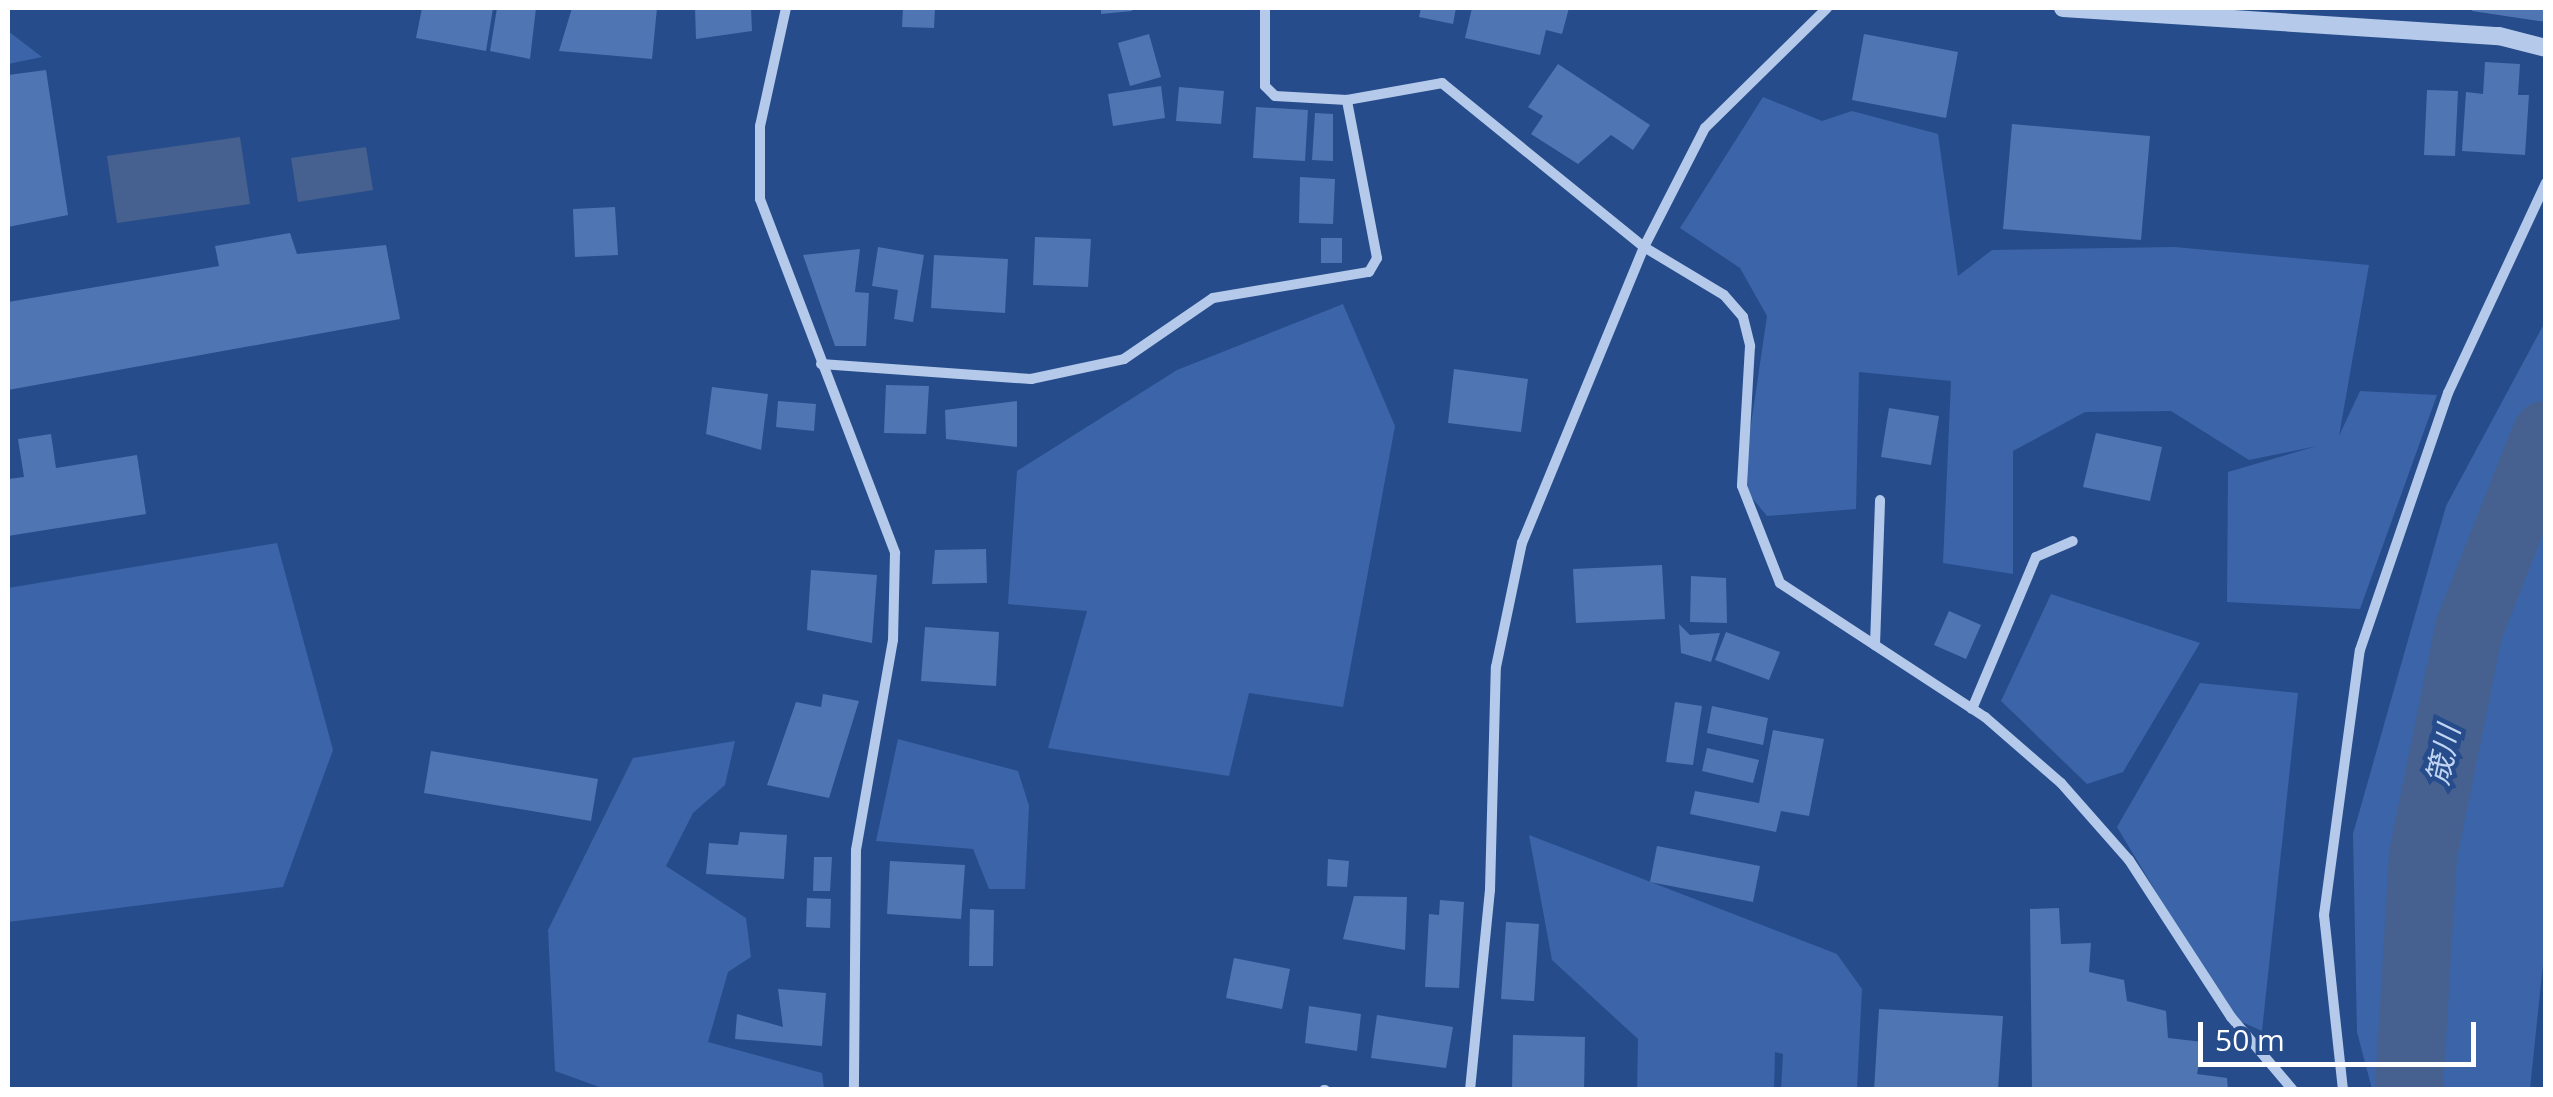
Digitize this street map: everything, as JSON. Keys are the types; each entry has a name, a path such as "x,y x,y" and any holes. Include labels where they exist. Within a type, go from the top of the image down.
{"street":[{"path":"786,8 756,167 821,364 894,553 896,590 856,850 854,1090"},
{"path":"1266,8 1264,86 1275,96 1348,100 1442,83 1644,248 1724,295 1744,318 1746,498 1780,583 1972,709 2061,783 2129,860 2231,1017 2294,1090"},
{"path":"1470,1090 1504,604 1644,248 1705,128 1827,8"},
{"path":"2062,8 2499,36 2546,48"},
{"path":"821,364 1031,379 1124,359 1213,298 1369,272 1378,258 1348,100"},
{"path":"2343,1090 2324,915 2360,650 2448,392 2546,184"},
{"path":"1874,645 1880,500"},
{"path":"1972,709 2036,557 2073,541"}],"shaded area":[{"path":"8,31 42,57 8,64"},
{"path":"1763,97 1822,121 1852,111 1938,134 1958,276 1992,250 2175,247 2369,265 2339,436 2360,391 2437,395 2360,609 2227,602 2228,472 2317,446 2249,460 2171,411 2085,412 2013,451 2013,574 1943,563 1951,381 1859,372 1856,509 1767,516 1742,486 1767,316 1740,268 1680,228"},
{"path":"240,137 250,204 117,223 107,156"},
{"path":"366,147 373,190 298,202 291,158"},
{"path":"1343,304 1395,426 1343,707 1249,693 1229,776 1048,748 1087,611 1008,604 1017,471 1177,370"},
{"path":"2545,322 2546,935 2530,1089 2372,1089 2357,1032 2353,834 2446,506"},
{"path":"277,543 333,750 283,887 8,922 8,588"},
{"path":"2051,594 2200,643 2123,772 2087,784 2001,701"},
{"path":"2200,683 2298,693 2262,1031 2231,1017 2117,827"},
{"path":"898,739 1018,771 1029,806 1025,889 989,889 973,849 876,841"},
{"path":"735,741 725,785 693,813 666,866 746,918 751,957 728,972 708,1042 822,1073 824,1089 605,1089 555,1071 548,930 633,758"},
{"path":"1529,835 1837,954 1862,989 1857,1089 1781,1089 1783,1054 1775,1052 1774,1089 1637,1089 1638,1039 1552,960"}],"building":[{"path":"422,8 493,8 486,51 416,38"},
{"path":"497,8 536,8 530,59 490,51"},
{"path":"572,8 657,8 652,59 559,51"},
{"path":"695,8 751,8 752,31 696,39"},
{"path":"903,8 935,8 934,28 902,27"},
{"path":"1101,8 1132,8 1132,11 1101,14"},
{"path":"1421,8 1456,8 1453,24 1419,17"},
{"path":"1472,8 1569,8 1562,34 1546,30 1540,55 1465,38"},
{"path":"2546,8 2546,22 2472,11"},
{"path":"1149,34 1161,77 1130,86 1118,43"},
{"path":"1864,34 1958,52 1946,118 1852,100"},
{"path":"2485,62 2520,64 2518,95 2529,95 2525,155 2462,151 2466,92 2483,94"},
{"path":"1558,64 1650,125 1633,150 1611,135 1578,164 1531,134 1543,116 1528,107"},
{"path":"46,70 68,215 8,227 8,75"},
{"path":"1161,86 1165,118 1113,126 1108,94"},
{"path":"1179,87 1224,91 1221,124 1176,121"},
{"path":"2427,90 2458,91 2455,156 2424,155"},
{"path":"1256,107 1308,110 1305,161 1253,158"},
{"path":"1315,113 1333,114 1333,161 1312,160"},
{"path":"2012,124 2150,136 2141,240 2003,229"},
{"path":"1300,177 1335,179 1333,224 1299,223"},
{"path":"615,207 618,255 575,257 573,209"},
{"path":"290,233 297,254 386,245 400,319 8,390 8,302 219,266 215,246"},
{"path":"1035,237 1091,239 1088,287 1033,285"},
{"path":"1321,238 1342,238 1342,263 1321,263"},
{"path":"878,247 924,255 913,322 894,319 898,290 872,286"},
{"path":"860,249 855,292 869,293 866,346 835,346 803,255"},
{"path":"934,255 1008,259 1005,313 931,308"},
{"path":"1454,369 1528,379 1521,432 1448,423"},
{"path":"886,385 929,386 926,434 884,433"},
{"path":"712,387 768,394 761,450 706,434"},
{"path":"778,401 816,404 814,431 776,427"},
{"path":"1017,401 1017,447 946,439 945,410"},
{"path":"1889,408 1939,416 1931,465 1881,457"},
{"path":"2096,433 2162,447 2150,501 2083,487"},
{"path":"51,434 56,468 137,455 146,514 8,536 8,479 24,477 18,439"},
{"path":"986,549 987,583 932,584 935,550"},
{"path":"1662,565 1665,619 1576,623 1573,569"},
{"path":"811,570 877,575 872,643 807,630"},
{"path":"1691,576 1726,578 1727,623 1690,622"},
{"path":"1949,611 1981,625 1966,659 1934,645"},
{"path":"1679,624 1690,635 1720,633 1711,662 1681,653"},
{"path":"925,627 999,632 996,686 921,681"},
{"path":"1726,632 1780,652 1769,680 1715,660"},
{"path":"823,694 859,701 829,798 767,785 796,702 821,707"},
{"path":"1675,702 1702,706 1693,765 1666,762"},
{"path":"1712,706 1768,718 1763,745 1707,733"},
{"path":"1773,730 1824,739 1809,816 1781,811 1776,832 1690,814 1695,791 1759,803"},
{"path":"1707,748 1759,760 1753,783 1702,771"},
{"path":"431,751 598,779 591,821 424,793"},
{"path":"740,832 787,835 784,879 706,874 709,843 738,845"},
{"path":"1657,846 1760,866 1753,902 1650,882"},
{"path":"814,857 832,857 830,891 813,891"},
{"path":"1328,859 1349,861 1347,887 1327,886"},
{"path":"890,861 965,865 961,919 887,914"},
{"path":"1354,896 1407,897 1405,950 1343,939"},
{"path":"807,898 831,899 830,928 806,927"},
{"path":"1440,900 1464,902 1459,988 1425,987 1429,914 1439,915"},
{"path":"2059,908 2061,944 2091,943 2089,972 2124,980 2127,1001 2166,1011 2168,1038 2203,1042 2197,1074 2227,1078 2228,1090 2032,1090 2030,909"},
{"path":"970,909 994,910 993,966 969,966"},
{"path":"1506,922 1539,924 1534,1001 1501,999"},
{"path":"1234,958 1290,969 1282,1009 1226,998"},
{"path":"778,989 826,993 822,1046 735,1039 737,1014 783,1027"},
{"path":"1309,1006 1361,1014 1357,1051 1305,1043"},
{"path":"1879,1009 2003,1016 1998,1090 1874,1090"},
{"path":"1377,1015 1453,1027 1446,1068 1371,1058"},
{"path":"1513,1035 1585,1037 1584,1090 1512,1090"}],"waterway":[{"name":"筬川","path":"2409,1090 2423,855 2469,629 2546,435"}]}
